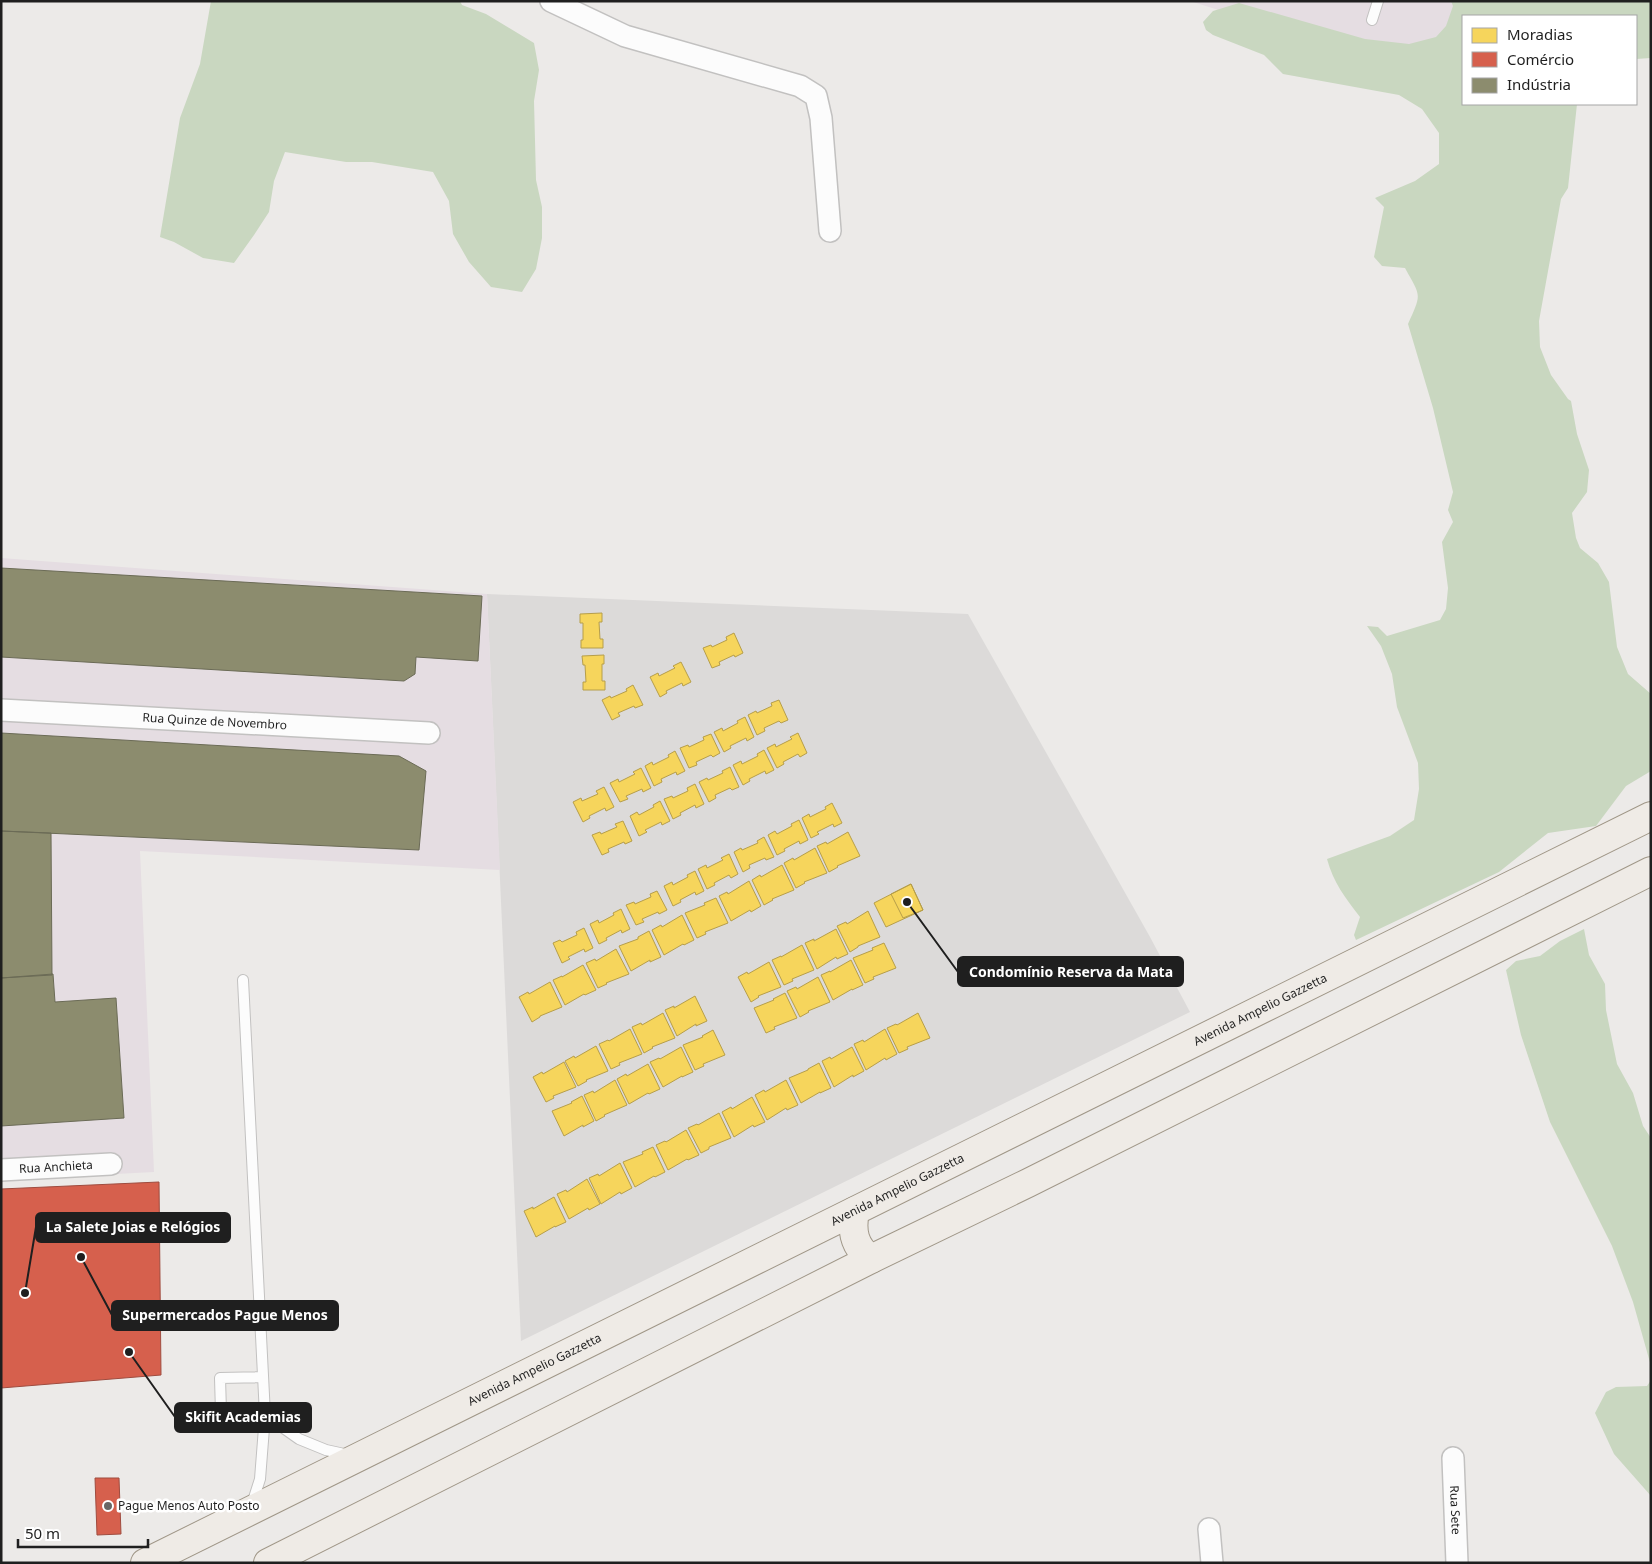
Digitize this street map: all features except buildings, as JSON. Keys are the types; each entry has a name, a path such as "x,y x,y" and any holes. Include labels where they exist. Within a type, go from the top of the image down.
{"main road":[{"name":"Avenida Ampelio Gazzetta","path":"156,1560 358,1457 1651,816"},
{"path":"268,1563 871,1259 1046,1174 1651,871"},
{"path":"855,1211 853,1231 856,1243 863,1253 871,1259"}],"street":[{"path":"551,1 625,36 800,86 816,96 822,118 830,232"},
{"name":"Rua Quinze de Novembro","path":"1,710 429,733"},
{"name":"Rua Anchieta","path":"1,1170 111,1164"},
{"name":"Rua Sete","path":"1453,1458 1457,1563"},
{"path":"1209,1529 1212,1563"}],"lane":[{"path":"1372,20 1378,1"},
{"path":"243,980 265,1415 260,1478 250,1511"},
{"path":"182,1413 221,1412 220,1378 263,1377"},
{"path":"265,1415 299,1439 326,1450 358,1457"}],"shaded area":[{"path":"1190,1 1468,1 1462,15 1458,72 1247,19"},
{"path":"1,558 487,594 500,870 140,851 154,1172 1,1180"},
{"path":"487,594 968,614 1150,937 1190,1012 521,1341"}],"green space":[{"path":"211,1 460,1 462,5 486,14 534,43 539,70 534,101 536,180 542,207 542,238 536,269 522,292 491,287 469,262 453,234 449,201 433,172 372,162 346,162 285,152 274,181 269,212 234,263 203,258 174,242 160,237 180,118 200,64"},
{"path":"1451,1 1651,1 1651,58 1637,59 1637,15 1462,15 1462,105 1577,105 1568,188 1561,199 1539,321 1540,347 1551,375 1571,401 1577,434 1589,470 1587,492 1572,513 1576,538 1580,548 1598,563 1609,582 1617,647 1628,674 1651,694 1651,771 1626,786 1596,826 1548,833 1499,872 1356,940 1354,935 1360,917 1336,883 1327,859 1390,836 1414,820 1419,789 1418,763 1397,707 1392,674 1381,646 1367,626 1378,627 1387,636 1440,620 1446,609 1448,588 1442,542 1453,522 1448,510 1453,492 1433,408 1408,324 1416,306 1417,290 1405,268 1382,266 1374,257 1384,207 1375,198 1415,181 1439,164 1439,133 1422,109 1399,95 1283,74 1264,55 1213,35 1206,30 1203,22 1213,11 1239,3 1365,39 1409,44 1436,37 1446,26 1453,6"},
{"path":"1584,929 1589,955 1605,984 1606,1010 1617,1064 1633,1093 1643,1126 1651,1138 1651,1366 1633,1302 1612,1246 1550,1122 1521,1035 1506,970 1516,961 1540,956 1560,941"},
{"path":"1651,1380 1651,1496 1614,1454 1595,1413 1606,1392 1616,1387 1647,1386"}],"place":[{"name":"Condomínio Reserva da Mata","path":"907,902"},
{"name":"Supermercados Pague Menos","path":"81,1257"},
{"name":"La Salete Joias e Relógios","path":"25,1293"},
{"name":"Skifit Academias","path":"129,1352"},
{"name":"Pague Menos Auto Posto","path":"108,1506"}]}
